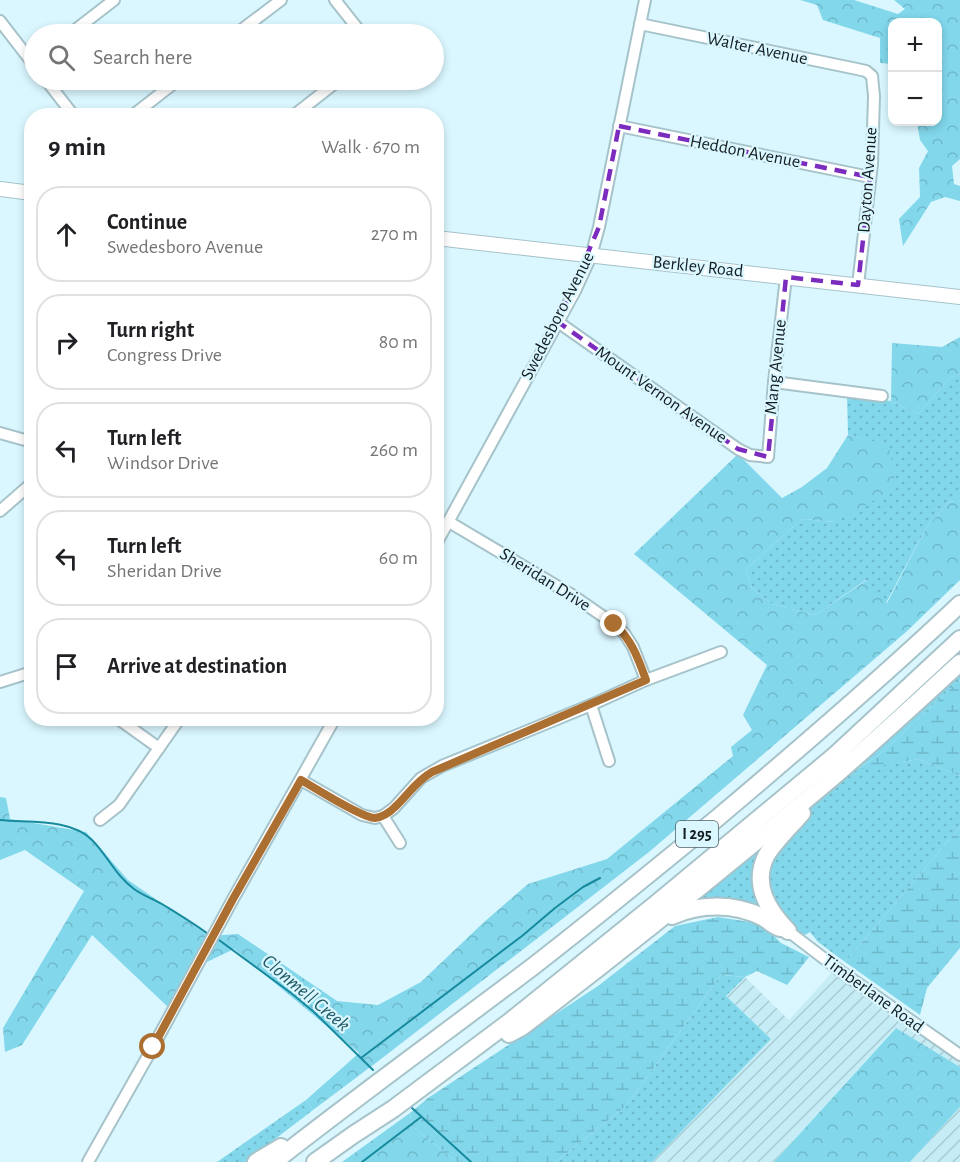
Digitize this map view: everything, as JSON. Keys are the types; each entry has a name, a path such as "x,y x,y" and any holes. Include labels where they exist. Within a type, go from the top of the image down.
{"highway":[{"path":"910,652 918,633 960,594"},
{"name":"I 295","path":"274,1162 532,967 633,887 770,774 910,652 960,604"},
{"name":"I 295","path":"315,1162 393,1109 543,995 833,757 960,639"},
{"path":"438,1076 522,1027 654,924 832,778 960,663"},
{"path":"788,931 775,918 764,897 760,878 762,868 767,855 832,778"},
{"path":"654,924 680,912 702,907 726,906 764,918 788,931"},
{"path":"256,1162 331,1117"}],"main road":[{"path":"0,189 24,192"},
{"name":"Berkley Road","path":"444,239 960,297"}],"street":[{"path":"83,24 114,0"},
{"path":"249,24 281,0"},
{"path":"335,0 354,24"},
{"name":"Swedesboro Avenue","path":"444,531 558,322 591,256 599,227 645,0"},
{"path":"0,21 24,51"},
{"name":"Walter Avenue","path":"640,24 867,71 872,76"},
{"name":"Dayton Avenue","path":"858,285 870,177 874,96 872,76"},
{"path":"54,90 68,108"},
{"path":"142,108 165,90"},
{"path":"303,108 326,90"},
{"name":"Heddon Avenue","path":"619,126 870,177"},
{"name":"Mang Avenue","path":"768,457 786,277"},
{"name":"Mount Vernon Avenue","path":"558,322 738,449 750,455 768,457"},
{"path":"774,382 882,396"},
{"path":"0,433 24,440"},
{"path":"0,512 24,490"},
{"name":"Sheridan Drive","path":"450,522 572,595 614,624 624,633 633,647 646,680"},
{"path":"301,780 362,814 375,818 383,816 421,778 437,769 646,680 721,652"},
{"path":"0,682 24,674"},
{"path":"591,705 609,761"},
{"path":"128,726 159,748"},
{"path":"100,820 119,805 174,726"},
{"path":"88,1162 331,726"},
{"path":"383,816 400,843"},
{"name":"Timberlane Road","path":"788,931 843,973 960,1055"}],"highlighted area":[{"path":"619,126 870,177 858,285 786,277 768,457 738,449 558,322 599,227"}],"shaded area":[{"path":"837,967 960,1055 960,1067 895,1028 774,1162 652,1162 771,1039 726,996 745,977 789,1020"},
{"path":"960,1107 960,1162 910,1162"}],"green space":[{"path":"800,0 854,0 898,14 905,9 894,0 960,0 960,159 952,166 954,184 960,186 960,201 945,197 931,202 903,246 899,219 920,197 919,168 928,151 920,140 918,126 942,126 942,18 888,18 888,64 880,63 880,38 823,20 817,5"},
{"path":"960,337 960,373 948,380 918,414 891,401 892,343 942,347"},
{"path":"960,373 960,500 949,502 926,528 886,603 866,580 815,615 772,604 752,588 746,569 802,519 835,522 889,446 848,435 847,396 891,401 918,414 948,380"},
{"path":"848,435 889,445 896,488 835,522 802,519 746,569 752,588 772,604 815,615 867,580 887,603 926,528 949,502 960,500 960,580 906,632 649,852 313,1110 306,1100 359,1053 234,949 190,970 169,1008 92,935 22,1045 5,1052 3,1028 84,891 25,850 0,860 0,797 6,798 10,819 86,832 128,880 209,936 238,934 337,1001 378,1005 421,982 528,884 607,859 733,756 731,747 752,730 743,715 767,665 634,554 738,454 782,498 802,487 827,468"},
{"path":"960,666 960,680 879,755 857,769 919,759 960,776 960,827 845,962 818,942 810,932 805,935 783,921 769,902 766,871 771,856 801,818 848,769"},
{"path":"960,680 960,776 919,759 856,770 879,755"},
{"path":"960,827 960,948 927,988 920,1015 845,962"},
{"path":"779,828 754,879 764,913 694,902"},
{"path":"718,917 762,924 781,943 809,957 787,985 757,971 745,977 721,975 626,1106 556,1162 457,1162 412,1126 410,1113 428,1098 598,986 675,926"},
{"path":"721,975 745,977 726,996 771,1039 652,1162 556,1162 626,1106"},
{"path":"896,1028 960,1067 960,1107 910,1162 774,1162"},
{"path":"306,1100 313,1110 245,1162 217,1162"},
{"path":"410,1113 412,1126 457,1162 342,1162"}],"waterway":[{"name":"Clonmell Creek","path":"0,820 49,823 73,828 83,833 98,846 122,878 134,889 208,934"},
{"path":"361,1058 522,936 555,908 583,887 600,878"},
{"name":"Clonmell Creek","path":"219,940 314,1012 373,1070"},
{"name":"Clonmell Creek","path":"412,1108 471,1162"},
{"path":"362,1162 421,1117"}],"route":[{"path":"153,1047 301,780 362,814 375,818 383,816 421,778 442,766 646,680 633,647 624,633 614,624"}]}
